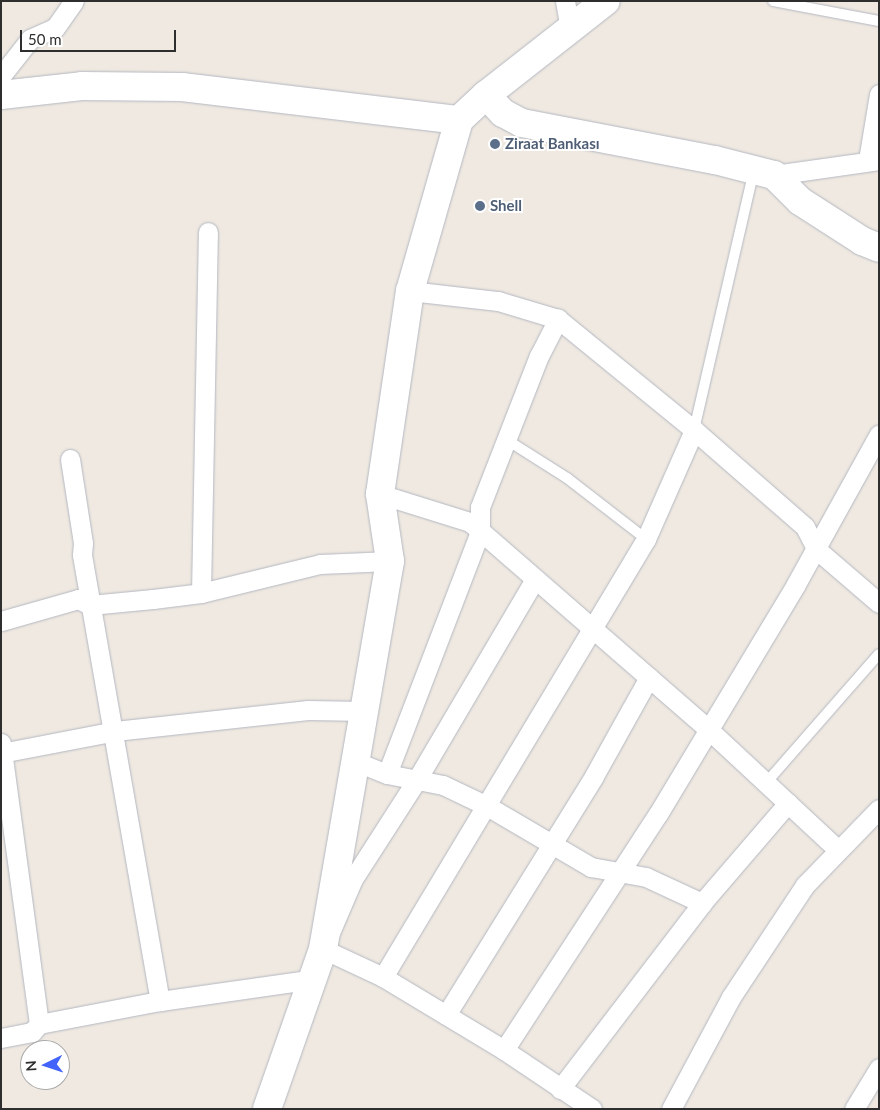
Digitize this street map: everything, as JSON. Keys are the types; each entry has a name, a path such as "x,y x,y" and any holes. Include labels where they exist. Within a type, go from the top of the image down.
{"street":[{"path":"1,76 30,39 55,28 74,1"},
{"path":"565,1 570,29"},
{"path":"267,1109 315,979 323,949 358,762 390,561 380,494 410,291 459,120 486,95 606,1"},
{"path":"1,96 82,86 182,87 459,120"},
{"path":"486,95 503,113 522,123 764,172 873,160 879,94"},
{"path":"764,172 800,201 862,241 879,248"},
{"path":"201,593 208,232"},
{"path":"410,291 498,301 558,319 694,430 804,527 816,549 879,603"},
{"path":"386,774 480,532 480,507 539,356 558,319"},
{"path":"383,978 594,629 646,539 694,430"},
{"path":"504,1050 622,873 816,549 879,434"},
{"path":"70,460 90,605 115,731 160,1001"},
{"path":"380,494 444,512 470,522 709,730 838,850"},
{"path":"1,621 78,599 90,605 201,593 320,564 390,561"},
{"path":"323,949 353,878 416,781 535,579"},
{"path":"446,1016 552,845 649,677"},
{"path":"39,1024 2,750 115,731 308,710 366,711"},
{"path":"358,762 386,774 443,785 487,806 591,867 646,877 702,903"},
{"path":"560,1089 702,903 788,803"},
{"path":"671,1109 731,997 804,885 879,808"},
{"path":"323,949 383,978 504,1050 592,1109"},
{"path":"1,1038 32,1032 39,1024 160,1001 315,979"},
{"path":"854,1109 879,1068"}],"lane":[{"path":"773,1 879,21"},
{"path":"694,430 764,172"},
{"path":"507,440 567,478 646,539"},
{"path":"766,783 879,654"}],"place":[{"name":"Ziraat Bankası","path":"495,144"},
{"name":"Shell","path":"480,206"}]}
